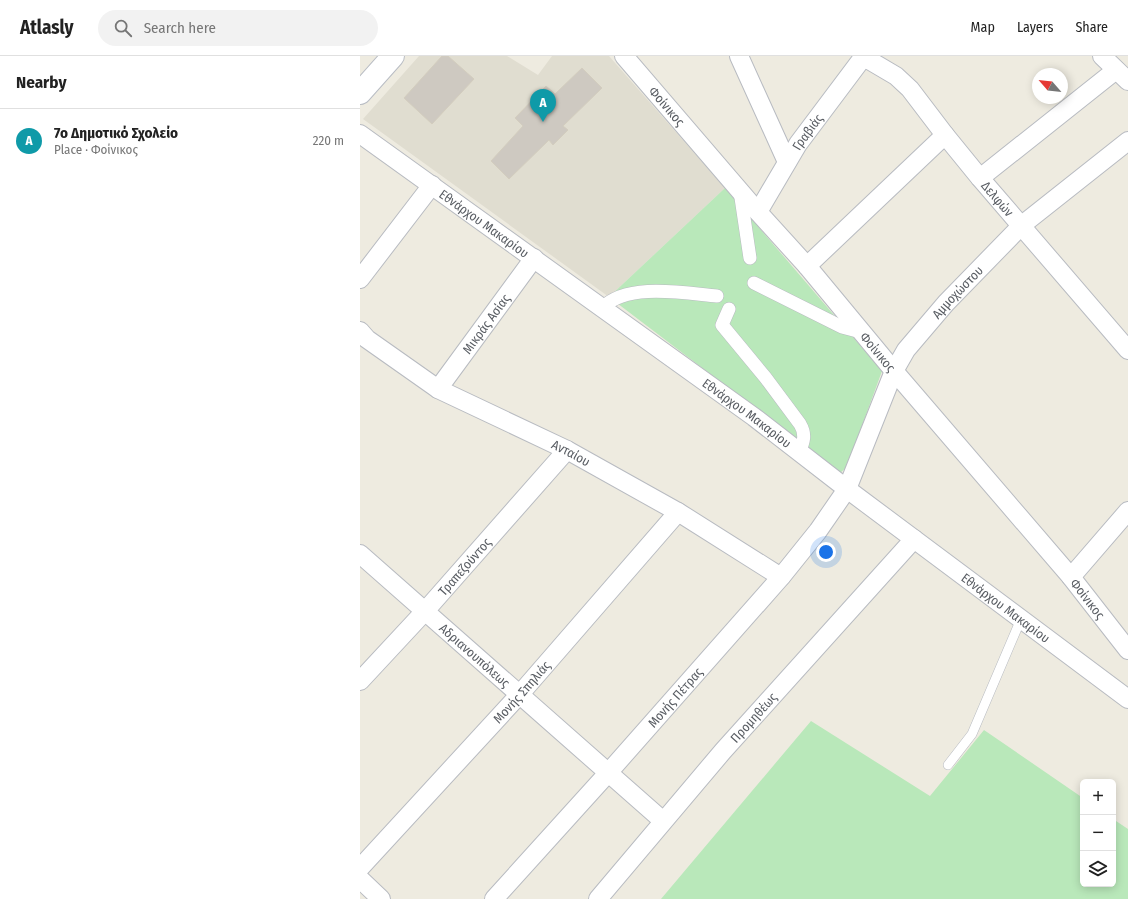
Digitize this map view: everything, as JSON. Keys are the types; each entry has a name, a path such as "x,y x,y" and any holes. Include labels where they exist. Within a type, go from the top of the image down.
{"main road":[{"path":"360,93 393,56"}],"street":[{"name":"Φοίνικος","path":"624,56 758,212 807,266 894,371 1071,577 1128,650"},
{"path":"739,56 787,162"},
{"name":"Γραβιάς","path":"758,212 787,162 814,122 863,56"},
{"name":"Δελφών","path":"863,56 904,82 980,178 1128,350"},
{"path":"980,178 1122,76 1102,56"},
{"name":"Εθνάρχου Μακαρίου","path":"360,134 754,417 847,489 1127,697"},
{"path":"807,266 945,135"},
{"name":"Αμμοχώστου","path":"847,489 894,371 906,350 946,303 1022,225 1128,141"},
{"path":"360,279 432,186"},
{"path":"740,191 750,258"},
{"name":"Μικράς Ασίας","path":"438,389 534,258"},
{"path":"754,283 842,327 861,332"},
{"path":"602,308 612,299 620,296 649,292 717,296"},
{"path":"729,309 722,325 800,424 803,430 804,442 799,452"},
{"name":"Ανταίου","path":"360,331 367,339 389,356 438,389 568,450 678,512 781,577"},
{"name":"Τραπεζούντος","path":"360,681 426,610 568,450"},
{"name":"Μονής Πέτρας","path":"494,899 608,773 781,577 826,521 847,489"},
{"path":"1071,577 1128,511"},
{"name":"Μονής Σπηλιάς","path":"360,868 520,694 678,512"},
{"name":"Προμηθέως","path":"598,899 662,820 723,750 914,539"},
{"name":"Αδριανουπόλεως","path":"360,554 426,610 662,820"},
{"path":"360,879 381,899"}],"lane":[{"path":"948,765 972,734 1021,619"}],"shaded area":[{"path":"419,56 507,56 538,75 552,56 609,56 725,188 609,297 363,119"}],"green space":[{"path":"725,188 882,371 847,467 840,473 609,297"},
{"path":"811,721 930,796 984,730 1080,796 1080,887 1116,887 1116,821 1128,829 1128,899 661,899"}],"building":[{"path":"442,56 448,56 474,79 432,124 404,98"},
{"path":"582,68 602,88 563,126 568,130 553,145 549,140 509,179 491,161 523,126 515,118 546,86 555,94"}],"place":[{"name":"7ο Δημοτικό Σχολείο","path":"543,122"}]}
